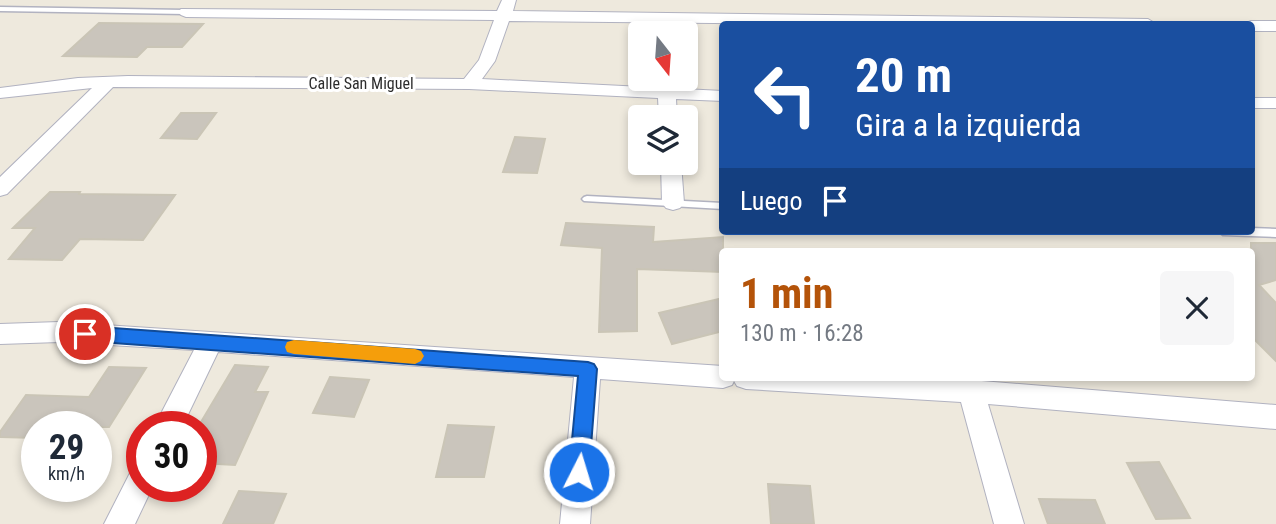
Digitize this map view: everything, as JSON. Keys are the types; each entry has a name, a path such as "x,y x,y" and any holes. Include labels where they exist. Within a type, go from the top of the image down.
{"street":[{"path":"469,84 487,61 508,8"},
{"path":"186,12 508,8 1028,21"},
{"path":"1255,26 1276,26"},
{"path":"0,188 108,82"},
{"name":"Calle San Miguel","path":"0,93 108,82 469,84 719,96"},
{"path":"667,95 667,105"},
{"path":"1255,103 1276,103"},
{"path":"672,175 673,203"},
{"path":"0,334 60,332 719,377"},
{"path":"176,411 211,341"},
{"path":"575,524 588,369"},
{"path":"802,381 971,390 1276,417"},
{"path":"971,390 1009,524"},
{"path":"120,524 131,502"}],"lane":[{"path":"0,9 186,12"},
{"path":"587,199 719,206"},
{"path":"1255,232 1276,233"}],"building":[{"path":"99,23 203,24 182,47 147,47 137,57 63,56"},
{"path":"181,113 216,113 197,139 161,138"},
{"path":"515,137 545,139 537,173 503,172"},
{"path":"50,192 175,195 143,240 80,239 62,260 9,259 35,228 13,228"},
{"path":"566,223 654,227 653,242 723,237 723,248 719,248 719,272 637,269 637,331 599,332 602,248 561,245"},
{"path":"1251,243 1276,243 1276,280 1259,285 1276,303 1276,361 1255,340 1255,248 1251,248"},
{"path":"719,299 719,332 672,344 659,313"},
{"path":"235,365 268,367 255,392 268,392 235,465 217,464 217,411 208,411"},
{"path":"109,367 146,368 112,422 112,411 21,411 21,438 0,437 0,432 26,395 89,397"},
{"path":"330,377 369,380 354,417 313,413"},
{"path":"448,425 494,427 484,477 436,477"},
{"path":"1159,462 1190,518 1156,519 1127,463"},
{"path":"768,484 810,486 814,524 771,524"},
{"path":"239,491 286,494 273,524 223,524"},
{"path":"1039,499 1095,500 1105,524 1048,524"}],"slow traffic":[{"path":"294,347 415,356"}],"route":[{"path":"85,334 588,369 579,472"}]}
